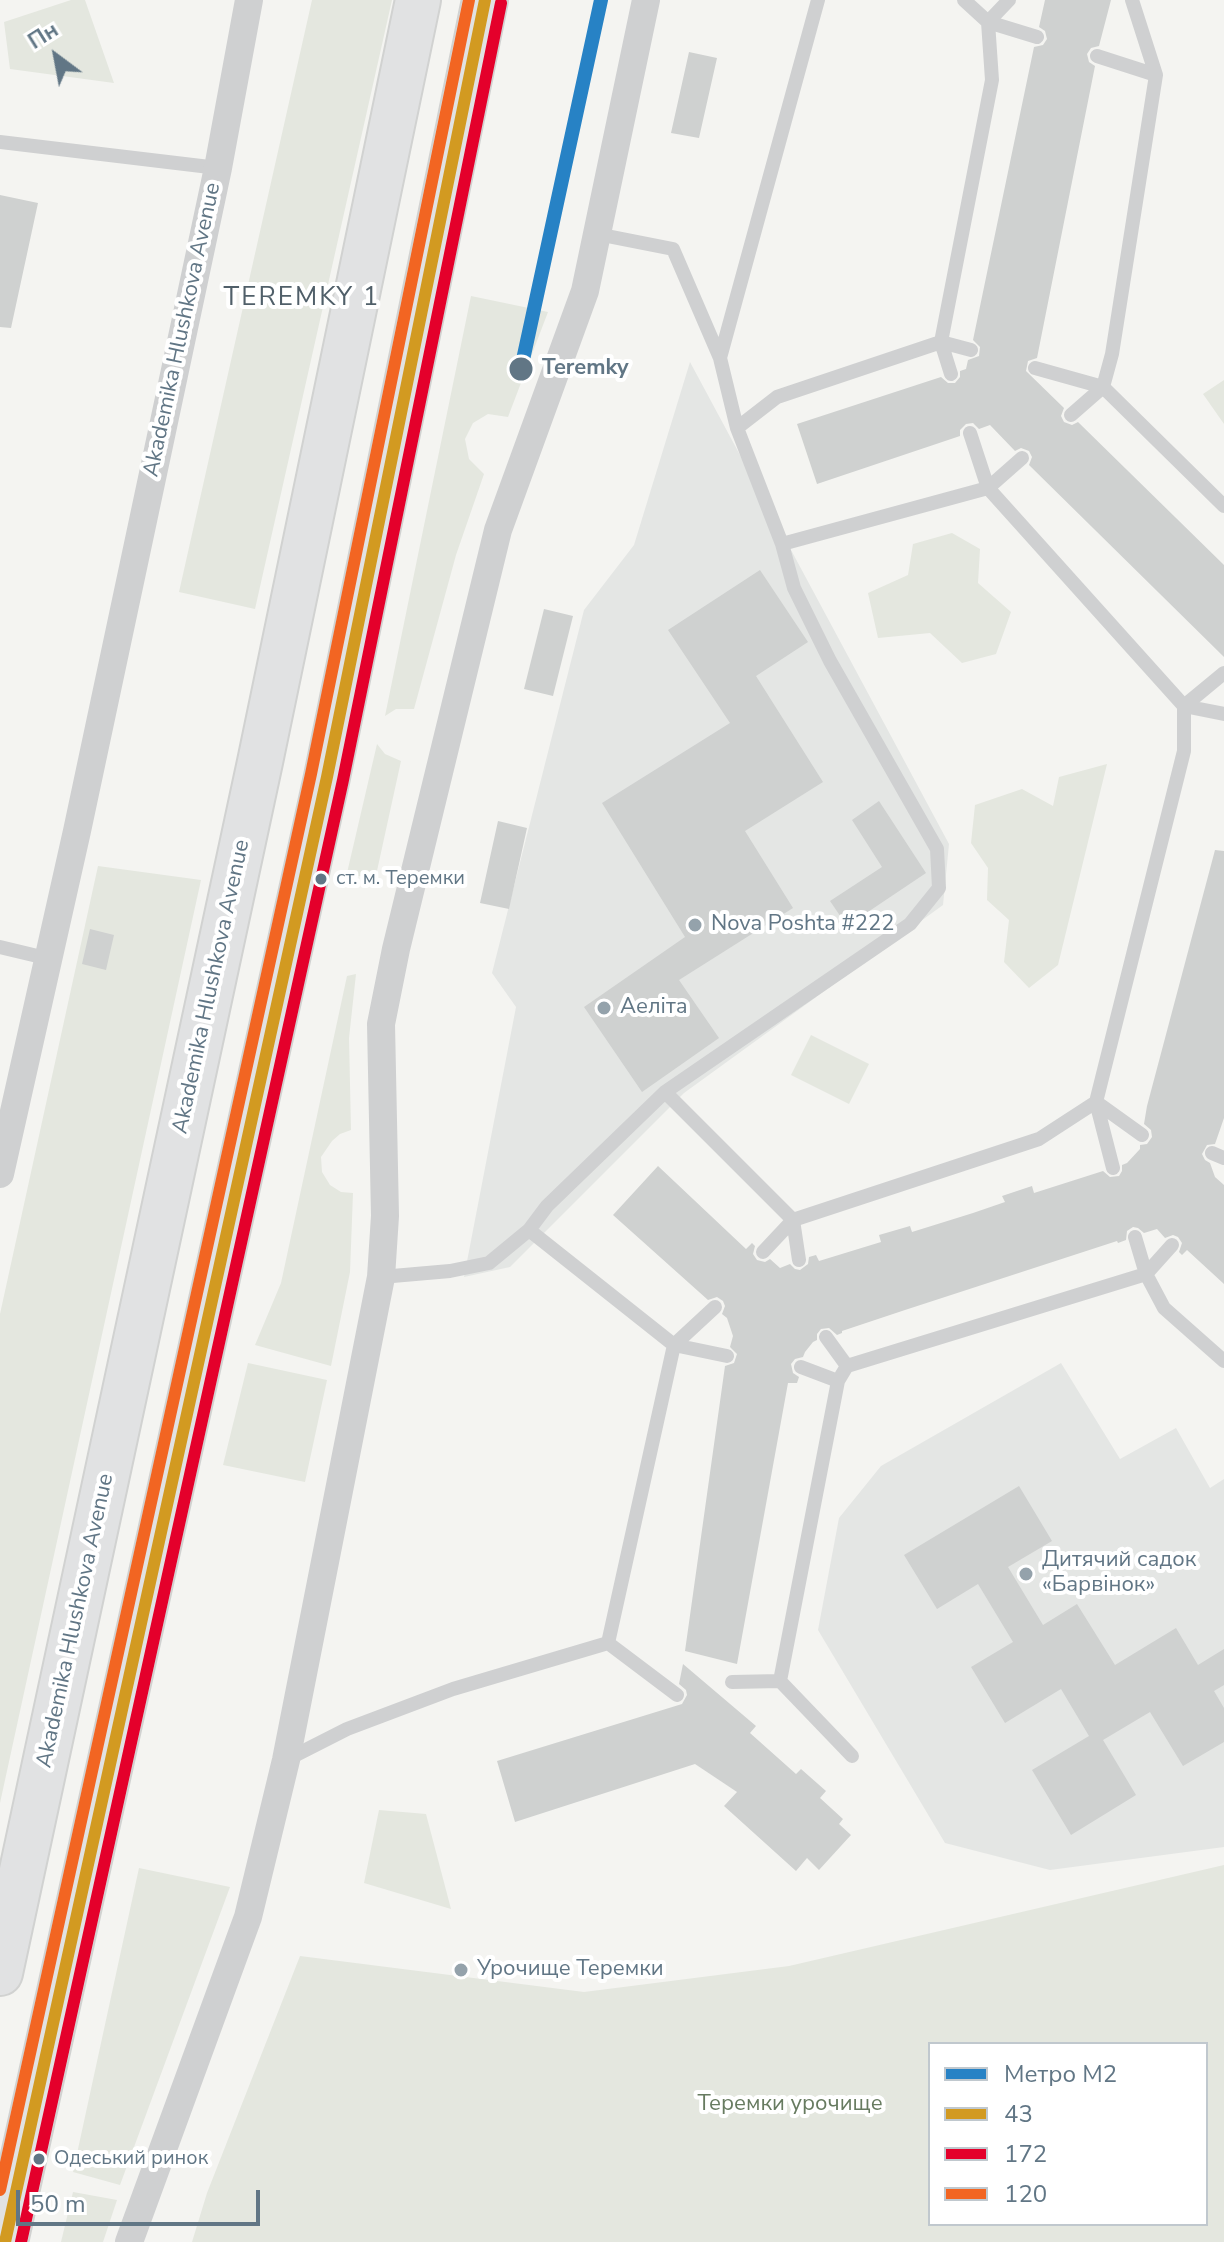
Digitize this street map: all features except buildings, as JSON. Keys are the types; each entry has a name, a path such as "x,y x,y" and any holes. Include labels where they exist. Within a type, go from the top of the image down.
{"highway":[{"name":"Akademika Hlushkova Avenue","path":"0,1973 257,778 418,0"},
{"path":"5,2242 327,777 485,0"}],"street":[{"name":"Akademika Hlushkova Avenue","path":"0,1174 50,959 218,168 249,0"},
{"path":"129,2242 248,1917 286,1760 381,1277 385,1216 381,1024 396,949 498,530 585,291 646,0"}],"lane":[{"path":"720,358 818,0"},
{"path":"964,0 988,22 1037,37"},
{"path":"951,374 941,342 992,80 988,22 1009,0"},
{"path":"1071,415 1103,387 1112,354 1156,75 1132,0"},
{"path":"1097,56 1156,75"},
{"path":"0,142 218,168"},
{"path":"381,1277 450,1271 489,1263 529,1230 547,1206 665,1092 910,924 939,888 937,849 830,661 794,588 782,544 737,428 720,358 673,249 597,234"},
{"path":"737,428 777,397 941,342 971,350"},
{"path":"1035,368 1103,387 1224,506"},
{"path":"970,433 988,488 1184,706 1224,714"},
{"path":"782,544 988,488 1022,458"},
{"path":"1184,706 1224,673"},
{"path":"1113,1168 1096,1102 1184,751 1184,706"},
{"path":"0,947 50,959"},
{"path":"665,1092 793,1220 799,1260"},
{"path":"1096,1102 1142,1135"},
{"path":"763,1252 793,1220 1039,1139 1096,1102"},
{"path":"529,1230 674,1345 727,1356"},
{"path":"1135,1237 1146,1274 1164,1308 1224,1361"},
{"path":"780,1681 838,1381 847,1366 1146,1274 1172,1245"},
{"path":"608,1643 674,1345 715,1307"},
{"path":"826,1337 847,1366"},
{"path":"801,1367 838,1381"},
{"path":"286,1760 347,1729 440,1694 608,1643"},
{"path":"608,1643 677,1695"},
{"path":"732,1682 780,1681 852,1756"}],"shaded area":[{"path":"690,362 949,844 943,905 684,1093 510,1267 464,1277 516,1007 492,973 584,610 634,545"},
{"name":"Дитячий садок «Барвінок»","path":"1061,1363 1120,1459 1176,1428 1210,1488 1224,1479 1224,1847 1050,1870 945,1843 818,1630 839,1518 881,1466"}],"green space":[{"path":"71,0 85,0 114,83 10,69 4,22"},
{"path":"312,0 392,0 255,609 179,592"},
{"path":"471,296 548,312 508,417 488,414 473,423 465,439 469,459 484,474 456,555 414,709 396,709 385,716"},
{"path":"1224,380 1224,424 1203,394"},
{"path":"952,533 980,549 978,583 1011,612 996,654 962,663 930,633 878,638 868,593 908,575 913,544"},
{"path":"377,744 385,754 401,761 375,880 347,873"},
{"path":"1107,764 1058,965 1029,988 1004,962 1009,920 987,900 988,868 971,843 975,805 1022,789 1053,806 1059,777"},
{"path":"98,866 201,880 0,1803 0,1314"},
{"path":"356,974 349,1038 351,1130 332,1141 321,1157 322,1172 330,1185 341,1192 353,1193 350,1272 331,1366 255,1345 281,1283 347,976"},
{"path":"811,1035 869,1064 849,1104 791,1075"},
{"path":"248,1363 327,1380 305,1482 223,1465"},
{"path":"379,1810 426,1814 451,1909 364,1883"},
{"name":"Теремки урочище","path":"1224,1865 1224,2242 192,2242 207,2193 300,1956 584,1992 789,1966"},
{"path":"139,1868 230,1887 120,2185 73,2172"},
{"path":"73,2192 117,2200 103,2242 61,2242"}],"metro line":[{"name":"M2","path":"521,369 601,0"}],"transit line":[{"name":"120","path":"0,2190 311,774 469,0"},
{"name":"43","path":"5,2242 327,777 485,0"},
{"name":"172","path":"21,2242 343,780 501,3"}],"place":[{"name":"Teremky","path":"521,369"},
{"name":"ст. м. Теремки","path":"321,879"},
{"name":"Nova Poshta #222","path":"695,925"},
{"name":"Аеліта","path":"604,1008"},
{"name":"Дитячий садок «Барвінок»","path":"1026,1574"},
{"name":"Урочище Теремки","path":"461,1970"},
{"name":"Одеський ринок","path":"39,2159"}],"district":[{"name":"TEREMKY 1","path":"302,299"}]}
